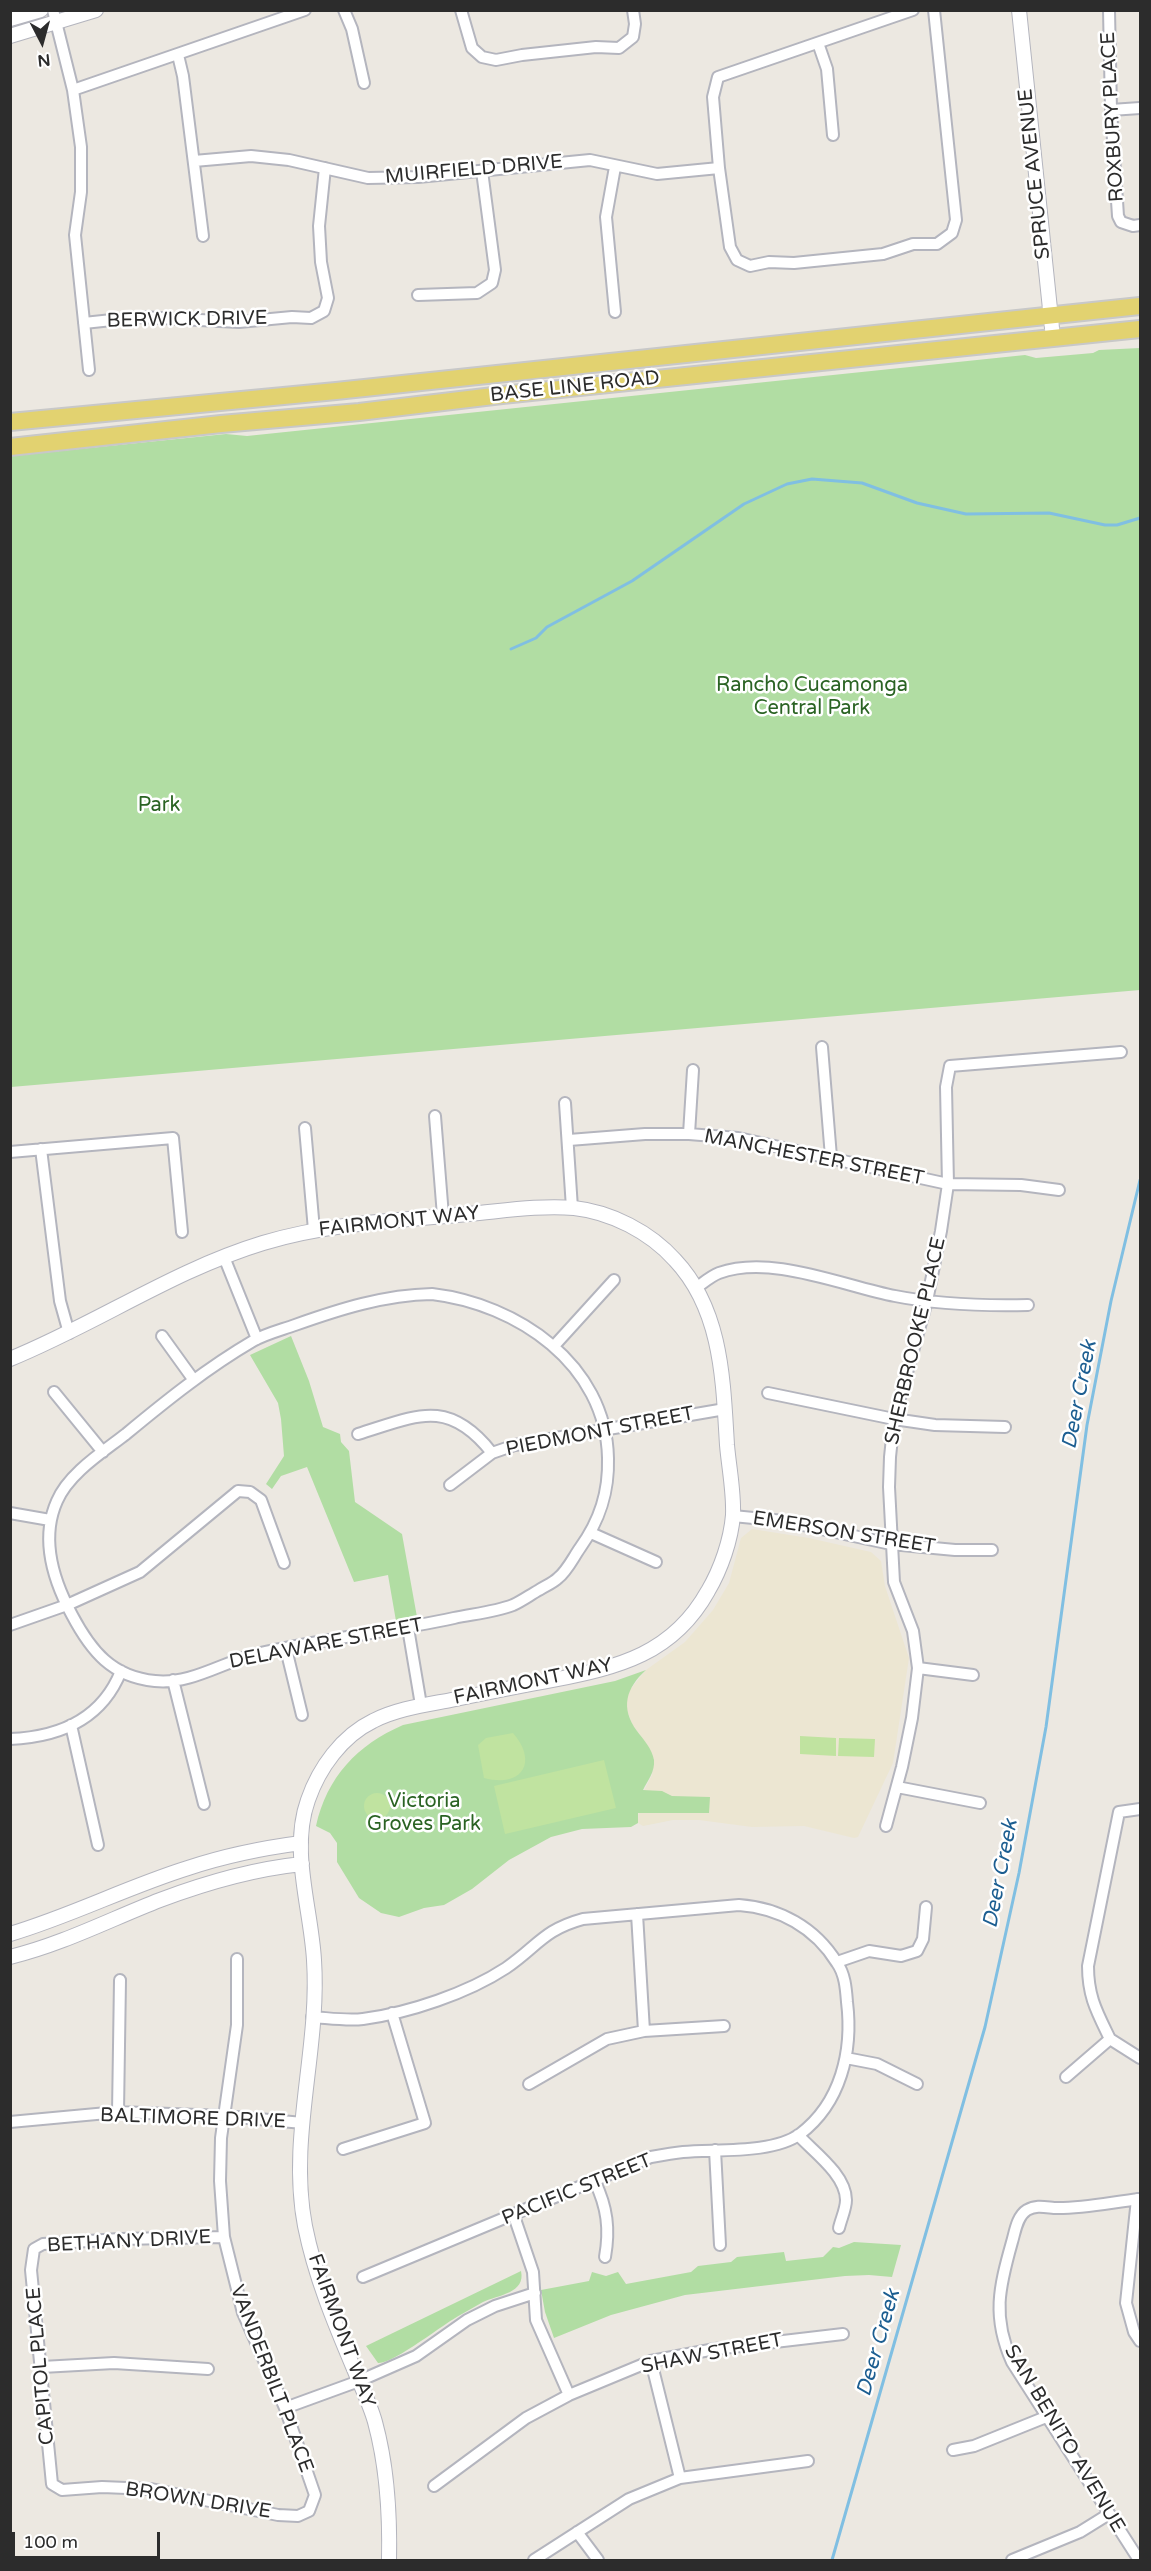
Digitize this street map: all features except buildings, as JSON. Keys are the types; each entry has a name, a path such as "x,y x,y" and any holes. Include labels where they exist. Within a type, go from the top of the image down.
{"main road":[{"name":"BASE LINE ROAD","path":"10,422 336,391 1140,306"},
{"name":"BASE LINE ROAD","path":"10,447 1140,328"}],"street":[{"path":"10,19 41,10"},
{"path":"10,36 55,17 96,10"},
{"path":"73,90 305,10"},
{"path":"344,10 352,29 364,83"},
{"path":"462,10 472,48 482,57 496,60 564,50 619,48 633,37 635,24 633,10"},
{"path":"914,10 718,77 713,97 719,168 730,247 737,260 750,266 769,262 794,264 883,254 913,244 938,244 951,233 956,220 934,10"},
{"name":"SPRUCE AVENUE","path":"1018,10 1053,338"},
{"name":"ROXBURY PLACE","path":"1109,10 1111,110 1118,216 1121,222 1133,226 1140,225"},
{"path":"55,17 73,90 81,147 81,192 75,235 89,370"},
{"path":"818,43 827,69 833,135"},
{"path":"178,55 183,76 203,236"},
{"path":"1111,110 1140,108"},
{"name":"MUIRFIELD DRIVE","path":"194,161 251,156 289,160 368,178 418,177 590,160 657,174 719,168"},
{"path":"615,167 606,217 615,312"},
{"name":"BERWICK DRIVE","path":"84,323 140,317 239,322 291,317 311,318 324,311 328,298 321,262 319,226 325,168"},
{"path":"418,295 477,293 492,283 495,270 482,171"},
{"path":"822,1047 831,1157"},
{"name":"SHERBROOKE PLACE","path":"886,1826 912,1718 918,1668 913,1631 894,1582 889,1487 894,1419 927,1301 941,1231 948,1184 946,1087 950,1066 1121,1052"},
{"path":"689,1134 693,1070"},
{"path":"565,1103 572,1208"},
{"path":"435,1116 443,1216"},
{"path":"305,1128 314,1230"},
{"name":"MANCHESTER STREET","path":"569,1140 645,1134 689,1134 738,1138 948,1184 1021,1185 1059,1190"},
{"path":"10,1152 173,1138 182,1232"},
{"path":"41,1149 60,1301 69,1333"},
{"name":"FAIRMONT WAY","path":"10,1359 69,1333 195,1269 262,1243 314,1230 443,1216 572,1208 615,1218 645,1235 675,1259 696,1288 709,1312 717,1339 733,1516 723,1558 702,1602 685,1624 651,1651 605,1669 421,1706 372,1721 345,1741 326,1762 308,1797 301,1823 302,1864 315,1968 300,2159 304,2219 321,2287 375,2420 386,2486 390,2560"},
{"path":"224,1257 257,1339"},
{"path":"696,1288 720,1273 758,1268 796,1272 927,1301 990,1306 1028,1305"},
{"path":"554,1346 614,1280"},
{"name":"DELAWARE STREET","path":"432,1294 459,1297 483,1304 520,1322 554,1346 572,1365 598,1406 608,1450 608,1486 602,1508 591,1533 558,1578 512,1605 408,1628 286,1649 229,1662 201,1674 173,1680 158,1682 121,1671 100,1658 86,1642 55,1575 49,1546 50,1520 58,1497 75,1476 193,1380 257,1339 336,1310 405,1295 432,1294"},
{"path":"162,1336 193,1380"},
{"path":"54,1392 103,1452"},
{"path":"768,1393 894,1419 935,1425 1005,1427"},
{"name":"PIEDMONT STREET","path":"450,1485 492,1453 515,1445 725,1409"},
{"path":"358,1434 429,1414 444,1416 463,1423 480,1437 492,1453"},
{"path":"10,1625 67,1605 140,1572 238,1491 250,1491 261,1500 284,1563"},
{"path":"10,1513 50,1520"},
{"name":"EMERSON STREET","path":"733,1516 784,1521 891,1544 955,1550 992,1550"},
{"path":"591,1533 656,1562"},
{"path":"408,1628 421,1706"},
{"path":"286,1649 302,1715"},
{"path":"918,1668 973,1675"},
{"path":"10,1739 51,1734 83,1721 113,1690 121,1671"},
{"path":"173,1680 204,1804"},
{"path":"71,1725 98,1845"},
{"path":"897,1787 980,1803"},
{"path":"1140,1809 1119,1812 1088,1966 1088,1986 1092,2004 1110,2039 1140,2058"},
{"path":"10,1934 82,1910 188,1868 242,1854 301,1843"},
{"path":"10,1957 93,1929 161,1900 226,1879 302,1864"},
{"path":"312,2017 361,2019 392,2013 487,1979 508,1966 547,1933 561,1925 583,1919 739,1905 763,1907 794,1920 816,1936 837,1962 843,1976 849,2012 846,2058 839,2084 817,2118 798,2135 833,2172 845,2190 846,2201 839,2228"},
{"path":"837,1962 869,1951 901,1956 917,1951 923,1939 926,1907"},
{"path":"637,1914 644,2031"},
{"name":"VANDERBILT PLACE","path":"237,1959 237,2025 221,2138 220,2181 224,2237 243,2313 285,2408 315,2494 309,2511"},
{"path":"118,2112 120,1980"},
{"path":"343,2149 424,2123 392,2013"},
{"path":"530,2084 607,2039 644,2031 724,2026"},
{"path":"1066,2077 1110,2039"},
{"path":"846,2058 877,2064 917,2084"},
{"name":"BALTIMORE DRIVE","path":"10,2122 118,2112 225,2116 303,2123"},
{"name":"PACIFIC STREET","path":"363,2277 651,2157 764,2146 798,2135"},
{"path":"715,2150 720,2245"},
{"path":"595,2182 605,2203 608,2218 605,2257"},
{"path":"1139,2199 1126,2303 1134,2332 1140,2341"},
{"name":"SAN BENITO AVENUE","path":"1139,2199 1089,2206 1038,2206 1025,2211 1018,2222 1000,2287 998,2305 1005,2345 1012,2362 1139,2560"},
{"path":"513,2216 528,2253 535,2294 536,2320 569,2395"},
{"name":"BETHANY DRIVE","path":"34,2249 43,2244 119,2239 224,2237"},
{"name":"CAPITOL PLACE","path":"34,2249 32,2270 52,2484"},
{"path":"285,2408 359,2381 416,2356 467,2320 495,2306 535,2294"},
{"name":"SHAW STREET","path":"434,2486 526,2418 569,2395 651,2361 715,2349 843,2334"},
{"path":"651,2361 680,2478"},
{"path":"42,2367 114,2364 208,2369"},
{"path":"953,2450 974,2446 1046,2417"},
{"path":"534,2560 629,2499 680,2478 808,2461"},
{"name":"BROWN DRIVE","path":"52,2484 62,2490 102,2487 151,2489 278,2515 298,2516 309,2511"},
{"path":"1012,2560 1080,2532 1109,2514"},
{"path":"577,2532 598,2560"}],"shaded area":[{"path":"752,1529 809,1538 871,1552 881,1561 885,1586 909,1658 893,1763 858,1837 804,1826 752,1827 699,1820 673,1820 643,1826 638,1823 639,1800 652,1775 654,1760 646,1743 632,1724 627,1710 629,1691 646,1670 685,1642 713,1610 729,1583 741,1538"}],"green space":[{"name":"Rancho Cucamonga Central Park","path":"1140,348 1140,990 11,1087 11,456 226,434 247,436 1025,355 1036,358 1093,353 1099,350"},
{"path":"291,1336 309,1381 323,1427 340,1434 341,1442 349,1451 355,1502 402,1534 417,1617 396,1621 388,1575 354,1582 307,1467 281,1476 272,1489 266,1484 284,1456 281,1419 278,1403 250,1355"},
{"name":"Victoria Groves Park","path":"646,1670 630,1691 627,1706 632,1723 650,1748 654,1760 652,1772 643,1790 662,1791 672,1796 710,1797 709,1813 638,1813 638,1823 631,1827 582,1829 551,1837 509,1860 472,1889 444,1905 424,1908 399,1917 381,1913 359,1898 337,1862 337,1843 330,1833 316,1826 321,1808 336,1778 358,1753 372,1742 403,1725 615,1681"},
{"path":"513,1733 525,1754 522,1770 516,1776 508,1779 484,1778 478,1745 486,1738"},
{"path":"800,1736 836,1738 836,1756 800,1754"},
{"path":"839,1738 875,1739 874,1757 838,1756"},
{"path":"604,1760 616,1808 505,1834 494,1786"},
{"path":"377,1793 386,1797 390,1806 386,1815 377,1819 368,1815 364,1806 368,1797"},
{"path":"854,2242 901,2245 892,2277 845,2276 685,2295 611,2315 554,2338 545,2312 541,2290 589,2281 592,2272 606,2276 618,2272 626,2284 691,2272 698,2266 731,2262 737,2257 784,2252 786,2261 823,2257 833,2247 839,2248"},
{"path":"521,2271 519,2284 515,2289 483,2302 385,2362 378,2363 366,2346"}],"waterway":[{"path":"511,649 536,638 547,627 632,581 744,504 787,484 812,479 862,483 917,503 966,514 1049,513 1105,525 1117,525 1140,518"},
{"name":"Deer Creek","path":"832,2560 985,2027 1019,1873 1046,1727 1087,1425 1111,1301 1140,1180"}],"park label":[{"name":"Park","path":"159,806"}]}
